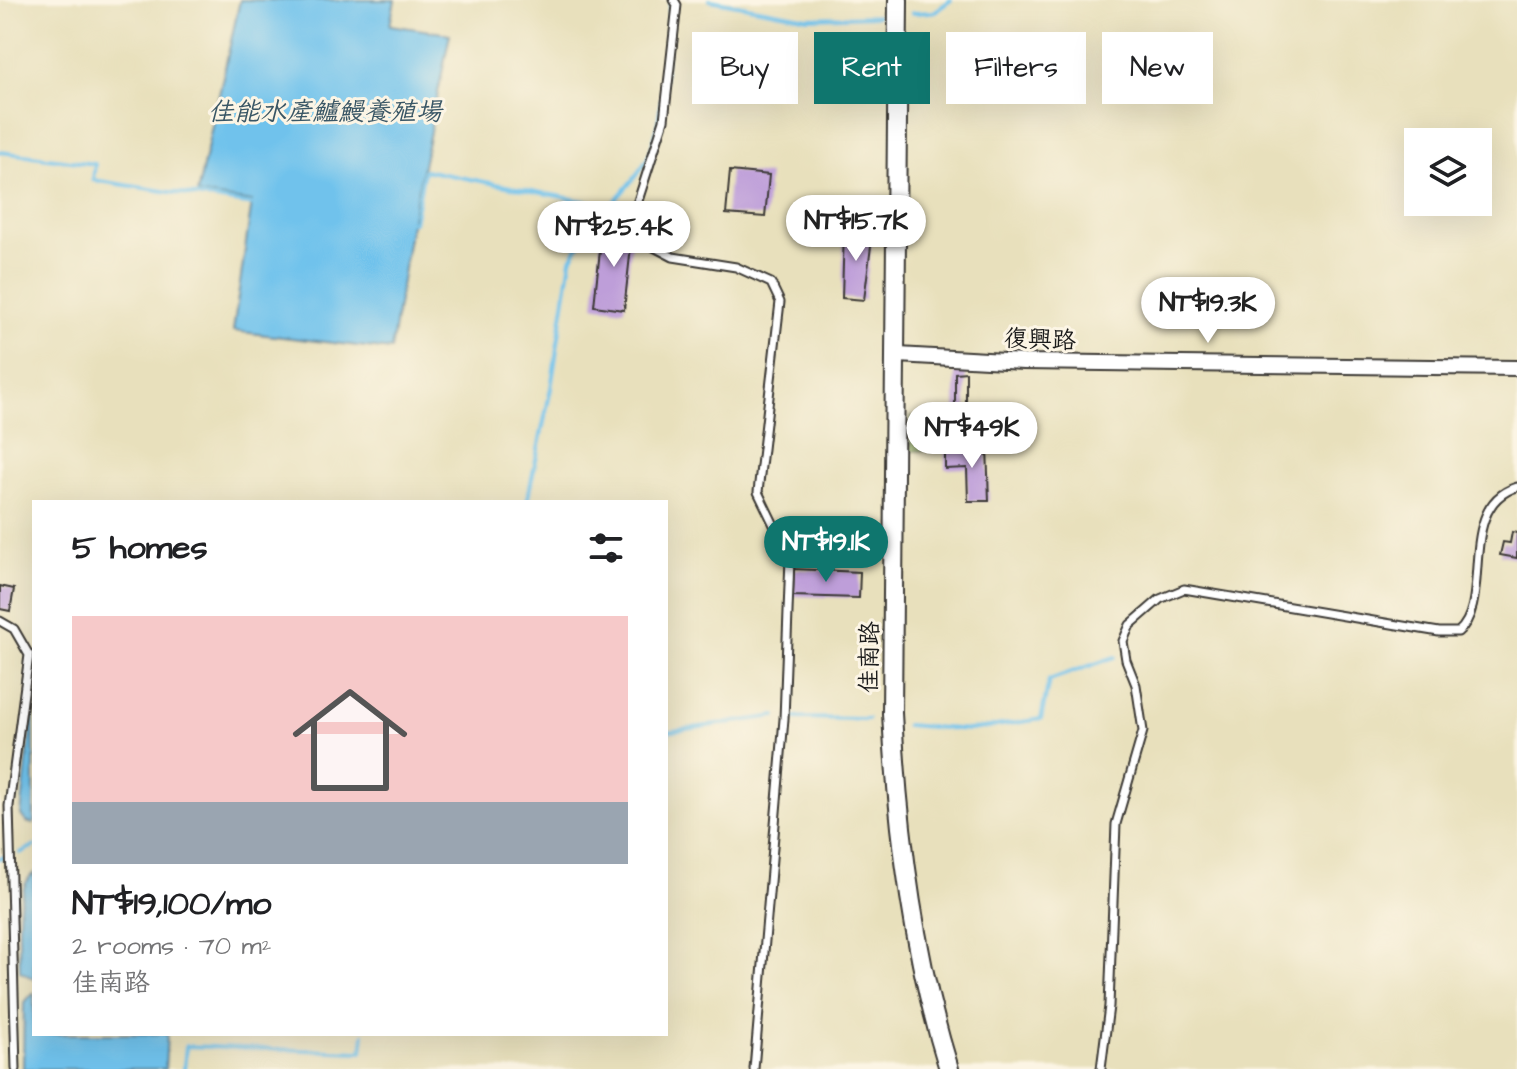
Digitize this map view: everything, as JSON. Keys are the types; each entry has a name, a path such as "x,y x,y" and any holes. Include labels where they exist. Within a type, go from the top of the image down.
{"street":[{"name":"佳南路","path":"898,0 898,355 892,713 896,790 915,930 949,1069"},
{"name":"復興路","path":"898,355 1023,362 1517,368"}],"lane":[{"path":"674,0 677,5 664,120 636,207 650,245 673,257 736,267 771,283 780,302 758,492 790,558 784,719 754,1069"},
{"path":"1101,1069 1109,1006 1116,824 1143,731 1136,685 1124,651 1123,641 1130,625 1160,599 1184,589 1439,632 1458,632 1470,616 1480,536 1489,507 1502,491 1517,487"},
{"path":"790,558 895,545"},
{"path":"0,621 14,629 29,655 9,806 16,1069"}],"green space":[{"path":"911,416 966,417 965,448 910,451"}],"water":[{"name":"佳能水産鱸鰻養殖場","path":"240,0 395,0 390,25 450,34 411,224 391,350 233,331 252,202 197,194"},
{"path":"32,717 32,824 21,815"},
{"path":"32,875 32,978 20,971 20,904 27,881"},
{"path":"32,995 32,1036 167,1036 165,1069 23,1069 24,1002"}],"building":[{"path":"730,171 769,175 765,217 726,214"},
{"path":"616,226 633,228 624,310 594,306 601,241"},
{"path":"844,229 873,231 864,300 842,298"},
{"path":"966,372 966,417 955,417 955,373"},
{"path":"987,447 989,501 968,501 967,468 945,469 945,450"},
{"path":"1512,532 1517,533 1517,558 1500,555 1503,542 1510,543"},
{"path":"794,569 860,572 859,598 793,596"},
{"path":"0,586 14,589 10,611 0,609"}],"waterway":[{"path":"710,0 808,18 877,16"},
{"path":"912,13 934,12 951,0"},
{"path":"527,500 551,388 571,259 588,233 637,174 652,148 663,85 670,4"},
{"path":"0,152 95,164 93,180 253,205"},
{"path":"409,221 414,222 424,170 609,206"},
{"path":"906,725 970,730 1041,719 1049,680 1115,657"},
{"path":"668,732 776,716"},
{"path":"791,718 868,719"},
{"path":"20,853 32,847"},
{"path":"0,858 4,857"},
{"path":"184,1069 186,1046 362,1052 364,1036"}]}
